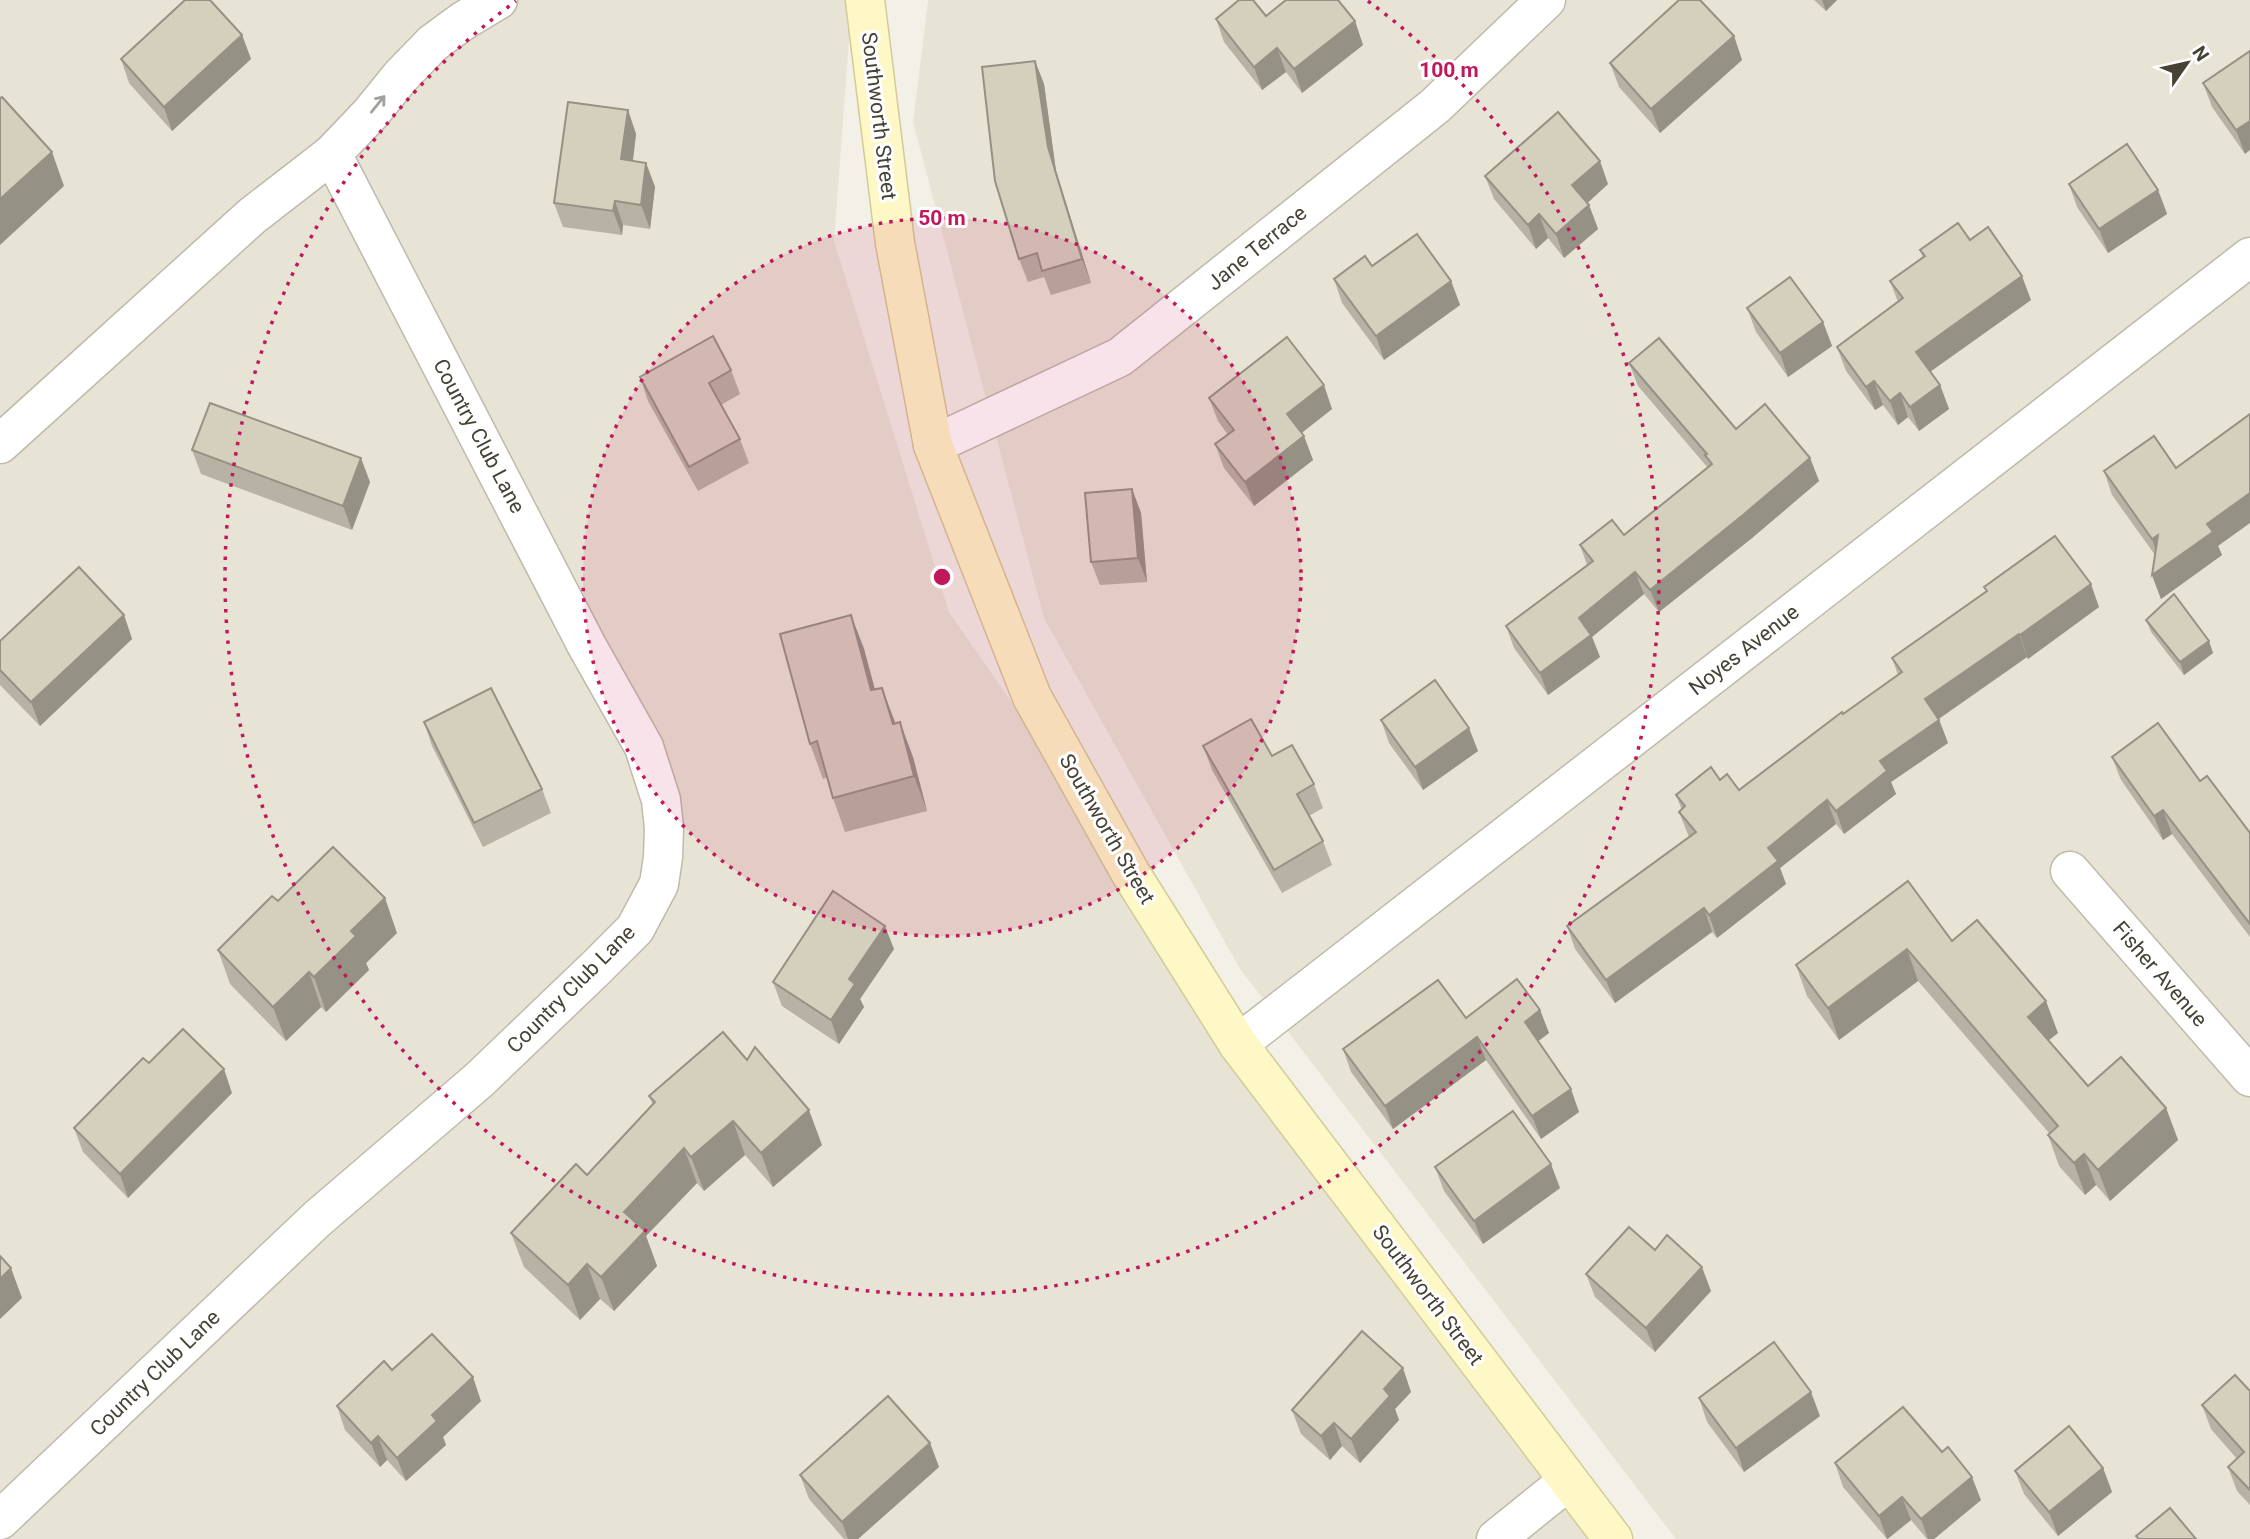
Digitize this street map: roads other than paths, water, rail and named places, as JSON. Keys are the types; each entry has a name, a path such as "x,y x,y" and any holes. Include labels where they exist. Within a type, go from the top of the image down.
{"street":[{"path":"0,444 252,216 332,154 433,43 498,0"},
{"name":"Southworth Street","path":"864,0 895,243 933,445 1032,697 1131,874 1238,1044 1613,1539"},
{"name":"Jane Terrace","path":"933,445 1120,357 1435,106 1546,0"},
{"name":"Country Club Lane","path":"0,1520 317,1219 479,1080 596,968 635,929 659,884 664,828 661,800 644,747 587,646 332,154"},
{"name":"Noyes Avenue","path":"1238,1044 2250,257"},
{"name":"Fisher Avenue","path":"2070,871 2250,1077"},
{"path":"1496,1539 1569,1481"}]}
